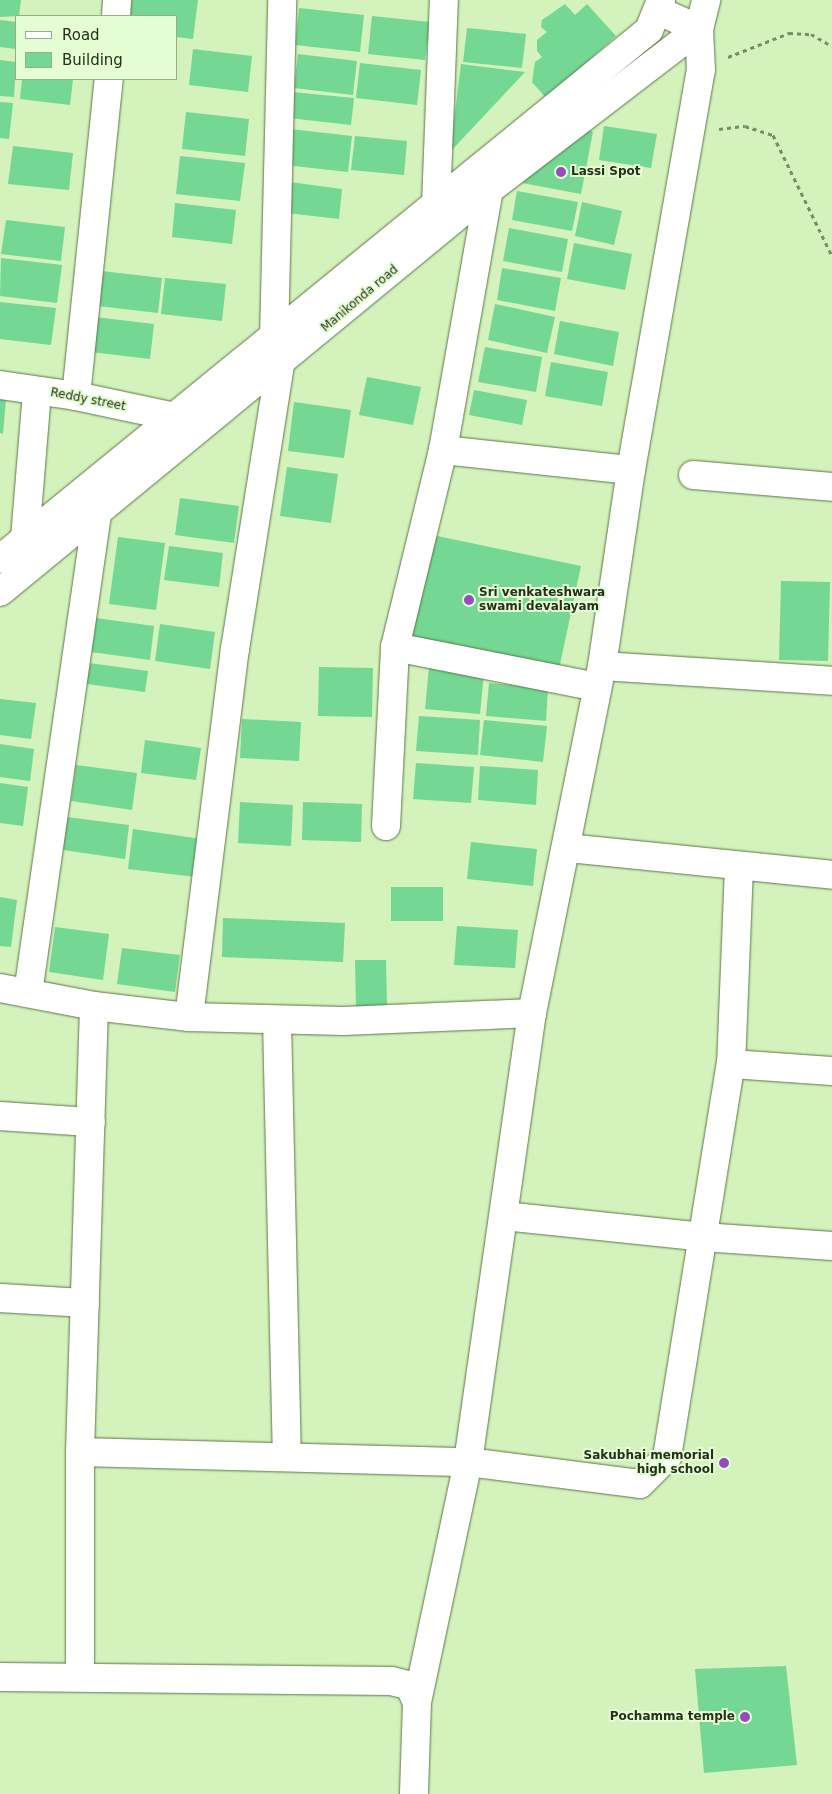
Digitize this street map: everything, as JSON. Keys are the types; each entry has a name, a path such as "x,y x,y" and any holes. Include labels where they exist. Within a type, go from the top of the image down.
{"street":[{"path":"116,15 117,0"},
{"path":"274,338 282,0"},
{"path":"436,205 444,0"},
{"path":"414,1794 417,1702 468,1462 532,1013 568,848 600,677 631,470 700,70 699,29 706,0"},
{"path":"660,5 699,29"},
{"name":"Manikonda road","path":"0,559 274,338 649,30 660,5"},
{"name":"Manikonda road","path":"0,592 280,365 489,190 699,29"},
{"path":"76,396 109,80"},
{"path":"386,826 395,647 443,450 489,190"},
{"path":"189,1017 235,649 280,365"},
{"name":"Reddy street","path":"0,384 76,396 175,417"},
{"path":"25,538 37,391"},
{"path":"443,450 631,470"},
{"path":"693,475 832,487"},
{"path":"28,993 98,514"},
{"path":"395,647 600,677 832,681"},
{"path":"568,848 739,867 832,875"},
{"path":"80,1452 468,1462 640,1484 667,1457 731,1064 739,867"},
{"path":"0,988 94,1006 189,1017 343,1022 532,1013"},
{"path":"80,1676 80,1452 94,1006"},
{"path":"277,1021 287,1457"},
{"path":"731,1064 832,1071"},
{"path":"0,1116 90,1122"},
{"path":"504,1216 703,1238 832,1246"},
{"path":"0,1298 85,1303"},
{"path":"0,1677 80,1676 391,1681 410,1685 417,1702"}],"path":[{"path":"700,70 763,41 789,33 811,34 832,46"},
{"path":"689,132 745,126 773,135 832,256"}],"building":[{"path":"0,0 21,0 19,15 0,17"},
{"path":"132,0 198,0 193,39 178,37 178,15 130,15"},
{"path":"565,4 575,15 587,4 616,36 546,98 532,82 535,62 542,57 537,51 537,40 547,32 541,27 542,20"},
{"path":"299,8 364,15 360,52 295,45"},
{"path":"372,16 430,22 425,60 368,54"},
{"path":"0,20 15,22 15,49 0,47"},
{"path":"467,28 526,34 522,68 463,62"},
{"path":"193,49 252,56 248,92 189,85"},
{"path":"298,54 357,61 353,95 294,88"},
{"path":"0,60 15,62 14,97 0,96"},
{"path":"360,63 421,70 417,105 356,98"},
{"path":"461,64 525,72 450,152"},
{"path":"22,80 73,80 70,105 20,99"},
{"path":"292,92 354,98 351,125 289,118"},
{"path":"0,102 13,103 9,139 0,138"},
{"path":"186,112 249,119 245,156 182,149"},
{"path":"604,126 657,134 651,168 599,160"},
{"path":"582,127 593,132 581,194 522,183 527,168"},
{"path":"290,129 352,136 348,172 285,165"},
{"path":"355,136 407,141 404,175 351,170"},
{"path":"13,146 73,153 69,190 8,184"},
{"path":"180,156 245,163 240,201 176,194"},
{"path":"282,181 342,189 339,219 278,212"},
{"path":"517,191 578,202 572,231 512,220"},
{"path":"582,202 622,211 614,245 575,236"},
{"path":"175,203 236,210 232,244 172,237"},
{"path":"6,220 65,227 61,261 1,254"},
{"path":"509,228 568,239 562,272 503,261"},
{"path":"574,243 632,254 625,290 567,279"},
{"path":"1,258 62,265 57,303 0,296"},
{"path":"502,268 561,278 555,311 497,300"},
{"path":"102,271 162,278 158,313 98,306"},
{"path":"165,278 226,284 222,321 161,314"},
{"path":"0,302 56,308 51,345 0,339"},
{"path":"495,304 555,317 547,353 488,340"},
{"path":"95,317 154,324 150,359 91,352"},
{"path":"560,321 619,332 613,366 554,354"},
{"path":"485,347 542,357 536,392 478,382"},
{"path":"551,362 608,372 602,406 545,396"},
{"path":"367,377 421,387 413,425 359,415"},
{"path":"474,390 527,400 522,425 469,415"},
{"path":"0,398 6,398 3,434 0,433"},
{"path":"294,402 351,410 344,458 288,451"},
{"path":"287,467 338,474 331,523 280,516"},
{"path":"180,498 239,506 234,543 175,535"},
{"path":"428,534 581,566 559,669 406,637"},
{"path":"118,537 165,543 156,610 109,604"},
{"path":"169,546 223,553 219,587 164,580"},
{"path":"781,581 830,582 828,661 779,660"},
{"path":"96,618 154,626 150,660 91,652"},
{"path":"160,624 215,632 210,669 155,661"},
{"path":"89,663 148,671 145,692 87,684"},
{"path":"319,667 373,668 372,717 318,716"},
{"path":"429,667 484,673 480,714 425,709"},
{"path":"489,683 548,688 546,721 486,716"},
{"path":"0,699 36,703 31,739 0,735"},
{"path":"419,716 480,720 478,755 416,751"},
{"path":"242,719 301,722 299,761 240,758"},
{"path":"484,720 547,726 543,762 480,755"},
{"path":"145,740 201,748 196,780 141,773"},
{"path":"0,744 34,749 30,781 0,777"},
{"path":"416,763 474,767 471,803 413,799"},
{"path":"76,765 137,773 132,810 71,801"},
{"path":"480,766 538,770 536,805 478,800"},
{"path":"0,783 28,787 23,826 0,823"},
{"path":"240,802 293,805 291,846 238,843"},
{"path":"303,802 362,804 361,842 302,840"},
{"path":"67,817 129,825 125,859 63,850"},
{"path":"133,829 201,839 196,877 128,869"},
{"path":"471,842 537,849 533,886 467,879"},
{"path":"391,887 443,887 443,921 391,921"},
{"path":"0,897 17,900 11,947 0,946"},
{"path":"223,918 345,923 343,962 222,957"},
{"path":"457,926 518,930 515,968 454,965"},
{"path":"55,927 109,934 103,980 49,972"},
{"path":"122,948 180,955 175,992 117,984"},
{"path":"355,960 386,960 387,1006 356,1007"},
{"name":"Pochamma temple","path":"786,1666 797,1765 704,1773 695,1669"}],"place":[{"name":"Lassi Spot","path":"561,172"},
{"name":"Sri venkateshwara swami devalayam","path":"469,600"},
{"name":"Sakubhai memorial high school","path":"724,1463"},
{"name":"Pochamma temple","path":"745,1717"}]}
